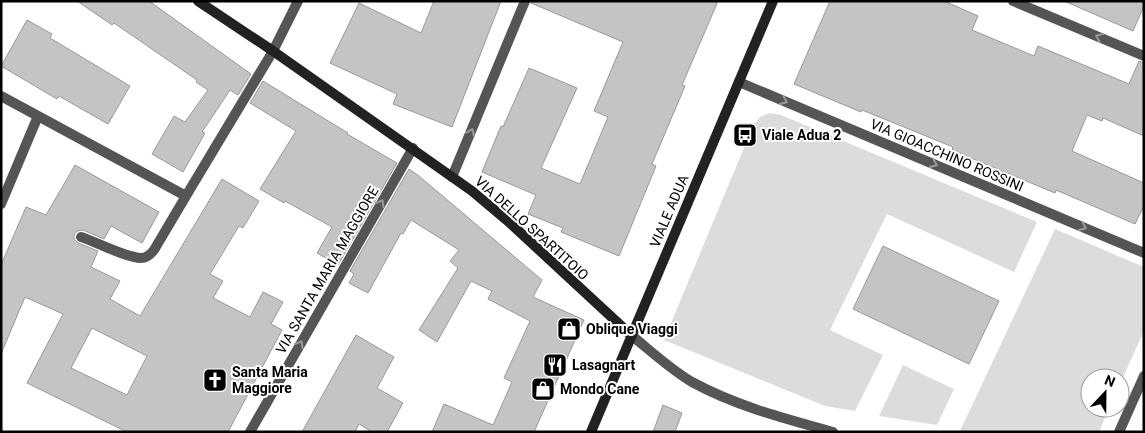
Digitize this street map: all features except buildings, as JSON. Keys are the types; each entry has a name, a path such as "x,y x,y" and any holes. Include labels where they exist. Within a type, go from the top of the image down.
{"main road":[{"name":"VIA DELLO SPARTITOIO","path":"198,1 413,148 452,177 510,223 631,336"},
{"name":"VIALE ADUA","path":"591,432 773,1"}],"street":[{"path":"82,237 136,257 146,257 154,250 273,51 298,1"},
{"path":"452,177 525,1"},
{"path":"1013,1 1144,56"},
{"name":"VIA GIOACCHINO ROSSINI","path":"739,82 1144,253"},
{"path":"1,96 186,196"},
{"path":"1,204 38,116"},
{"name":"VIA SANTA MARIA MAGGIORE","path":"250,432 413,148"},
{"name":"VIA DELLO SPARTITOIO","path":"631,336 675,370 710,391 757,410 833,432"},
{"path":"1119,432 1144,376"}],"shaded area":[{"path":"770,113 781,115 1037,222 1014,272 887,214 830,330 883,355 855,411 825,406 664,340 753,126 760,117"},
{"path":"1055,229 1144,267 1144,331 1127,368 1080,368 1080,418 1105,418 1099,432 960,431"},
{"path":"903,365 954,389 937,425 879,416"}],"place":[{"name":"Viale Adua 2","path":"745,135"},
{"name":"Oblique Viaggi","path":"569,329"},
{"name":"Lasagnart","path":"555,365"},
{"name":"Santa Maria Maggiore","path":"215,380"},
{"name":"Mondo Cane","path":"543,389"}]}
